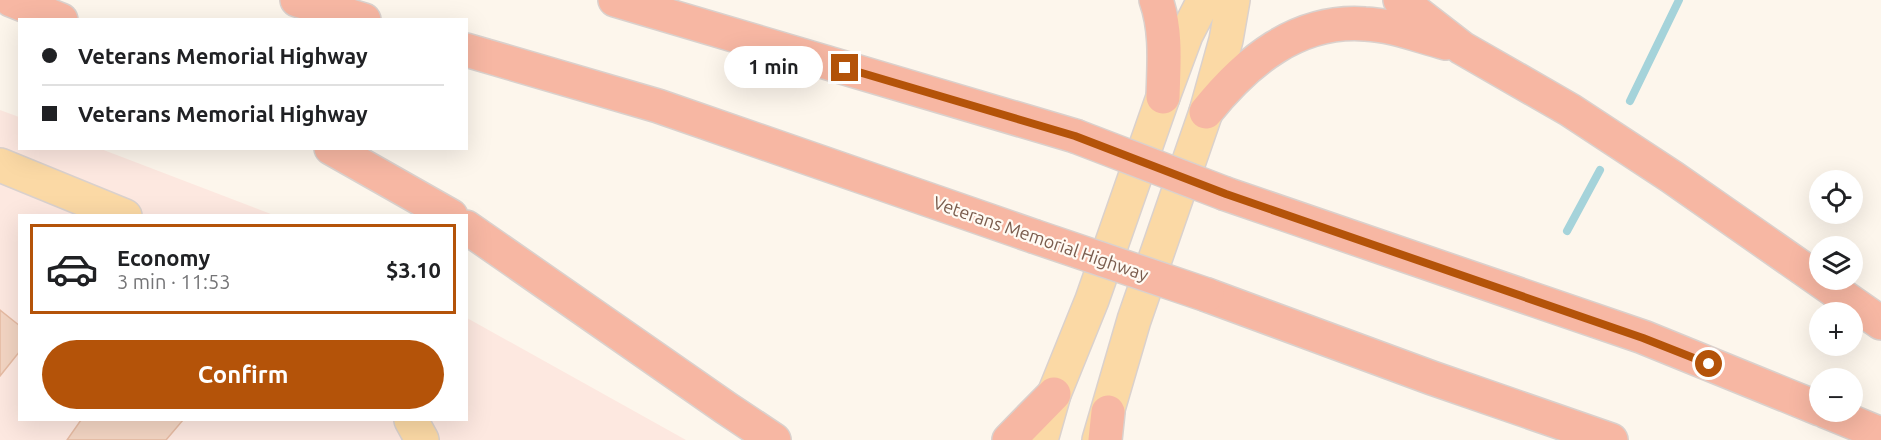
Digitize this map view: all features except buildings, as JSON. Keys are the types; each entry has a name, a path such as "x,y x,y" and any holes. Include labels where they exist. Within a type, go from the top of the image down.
{"highway":[{"path":"11,0 56,18"},
{"path":"297,0 357,18"},
{"path":"615,0 1075,136 1226,194 1643,338 1809,405"},
{"path":"1156,0 1164,39 1163,97"},
{"path":"1400,0 1462,48 1579,116 1672,177 1881,323"},
{"path":"1206,112 1242,71 1274,46 1301,33 1323,27 1351,23 1377,25 1462,48"},
{"name":"Veterans Memorial Highway","path":"468,51 658,106 1207,295 1432,378 1611,440"},
{"path":"335,150 447,214"},
{"path":"468,228 774,440"},
{"path":"1009,440 1054,394"},
{"path":"1852,422 1881,434"}],"main road":[{"path":"1041,440 1054,394 1092,300 1163,97 1186,35 1204,0"},
{"path":"1104,430 1134,320 1206,112 1226,40 1233,0"},
{"path":"0,165 120,214"},
{"path":"412,421 422,440"}],"shaded area":[{"path":"0,110 18,117 18,150 104,150 271,214 18,214 18,421 468,421 468,319 686,440 0,440"}],"waterway":[{"path":"1630,101 1679,0"},
{"path":"1567,231 1600,170"}],"route":[{"path":"845,68 1075,136 1226,194 1643,338 1709,364"}]}
